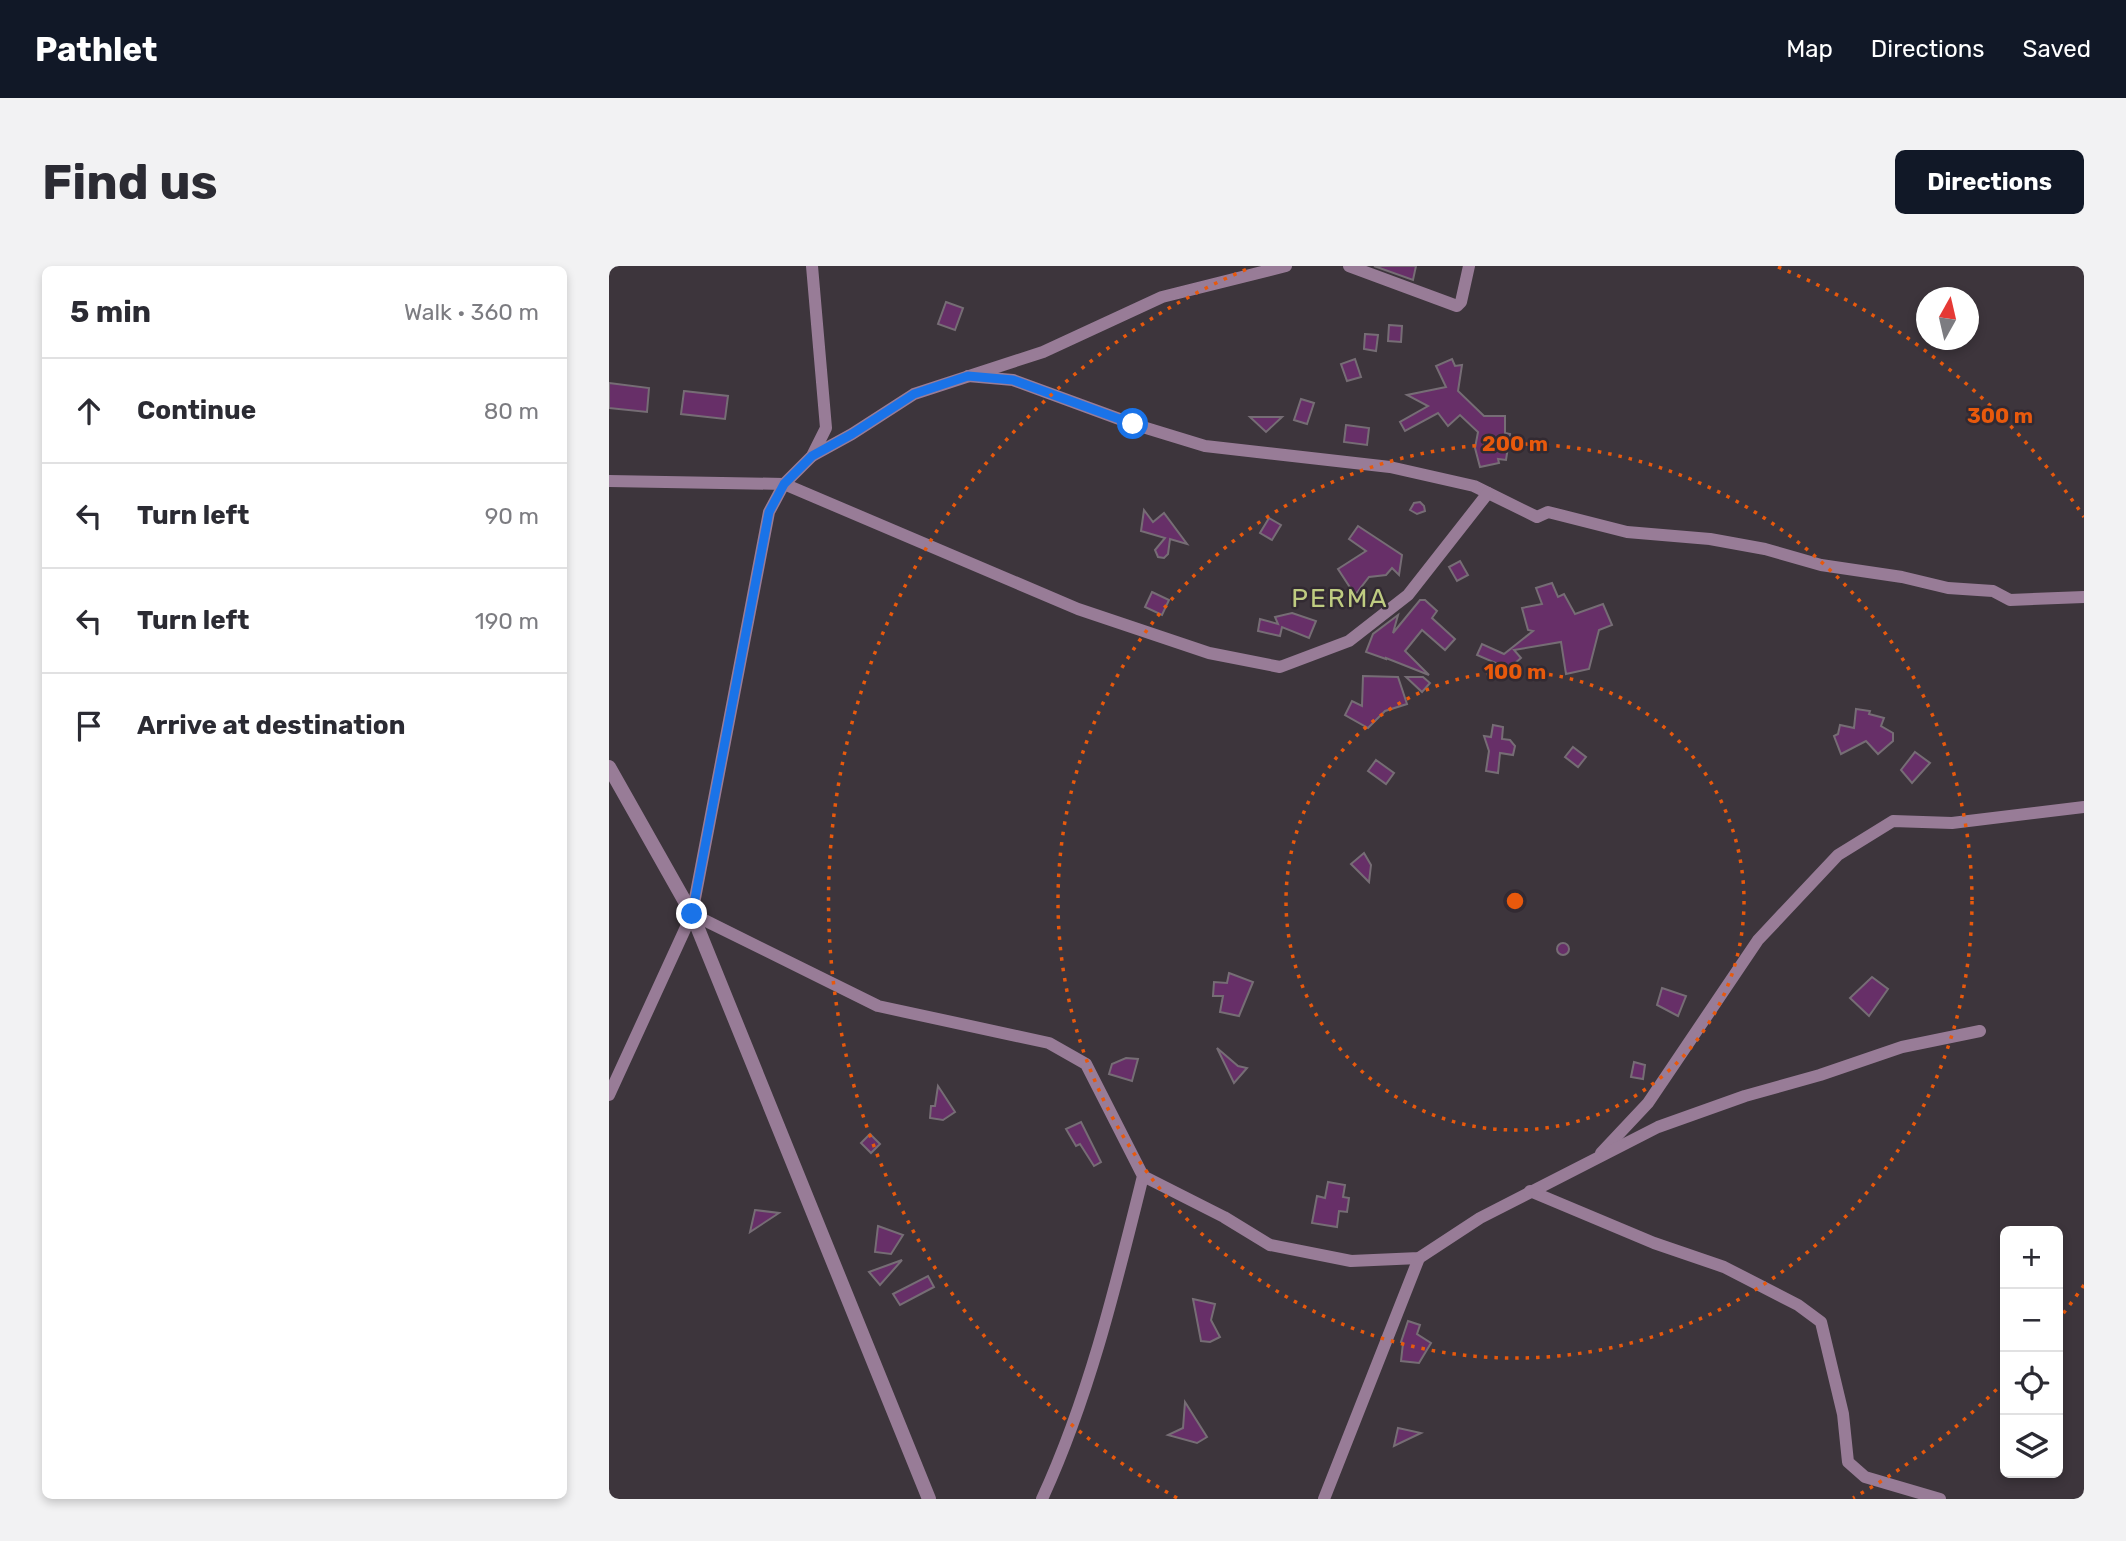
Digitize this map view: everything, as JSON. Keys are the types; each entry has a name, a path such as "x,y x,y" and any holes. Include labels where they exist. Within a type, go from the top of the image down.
{"street":[{"path":"812,266 826,428 812,456"},
{"path":"609,1095 692,914 769,512 784,484 812,456 914,394 1043,352 1162,297 1286,266"},
{"path":"1349,266 1457,306 1461,302 1469,266"},
{"path":"968,376 1013,380 1133,424 1205,446 1390,467 1474,486 1537,517 1548,512 1626,533 1710,539 1765,549 1821,565 1902,577 1948,588 1993,592 2010,600 2084,597"},
{"path":"609,481 784,484 1077,609 1209,653 1280,667 1349,641 1408,595 1488,493"},
{"path":"609,767 692,914 929,1499"},
{"path":"1596,1158 1648,1103 1758,940 1838,855 1893,821 1952,823 2084,807"},
{"path":"692,914 878,1006 1049,1043 1086,1064 1143,1176 1224,1217 1270,1245 1351,1261 1419,1258 1480,1217 1658,1127 1745,1096 1820,1075 1902,1047 1979,1031"},
{"path":"1042,1499 1061,1457 1114,1293 1143,1176"},
{"path":"1530,1191 1654,1242 1724,1267 1798,1305 1821,1322 1843,1414 1848,1462 1865,1477 1940,1499"},
{"path":"1324,1499 1419,1258"}],"building":[{"path":"1374,266 1416,266 1413,280"},
{"path":"946,302 963,308 955,330 938,324"},
{"path":"1389,325 1402,326 1401,342 1388,341"},
{"path":"1365,334 1378,335 1376,351 1364,349"},
{"path":"1355,359 1361,377 1347,381 1341,364"},
{"path":"1452,359 1455,366 1462,365 1458,391 1484,416 1505,416 1505,433 1510,434 1506,460 1498,459 1499,463 1480,467 1475,448 1478,432 1460,415 1448,426 1438,413 1405,431 1400,422 1428,406 1407,395 1446,387 1436,366"},
{"path":"609,383 649,388 647,412 609,408"},
{"path":"684,391 728,396 725,419 681,414"},
{"path":"1301,399 1314,403 1307,424 1294,420"},
{"path":"1250,417 1282,417 1266,432"},
{"path":"1346,425 1369,428 1367,445 1344,442"},
{"path":"1420,502 1425,511 1417,514 1410,510 1414,503"},
{"path":"1144,510 1153,522 1164,513 1187,544 1170,539 1168,554 1164,558 1158,557 1155,550 1165,538 1141,531"},
{"path":"1269,518 1281,525 1272,540 1260,533"},
{"path":"1358,526 1402,555 1399,575 1392,568 1386,575 1369,577 1355,595 1338,569 1366,551 1349,539"},
{"path":"1460,561 1468,575 1457,581 1449,567"},
{"path":"1552,583 1558,597 1564,594 1575,614 1603,604 1612,625 1599,630 1589,669 1566,674 1561,642 1514,650 1521,658 1508,669 1501,671 1498,664 1477,655 1482,644 1504,654 1533,631 1528,630 1522,608 1542,604 1536,588"},
{"path":"1152,592 1169,600 1162,615 1145,607"},
{"path":"1420,600 1425,600 1437,611 1432,618 1455,639 1445,650 1422,630 1405,651 1429,675 1366,652 1373,634 1398,615 1393,633"},
{"path":"1292,613 1316,621 1309,638 1282,627 1280,636 1258,631 1260,619 1278,624 1275,617"},
{"path":"1363,676 1398,677 1407,704 1385,711 1368,728 1345,715 1352,701 1362,706"},
{"path":"1406,677 1423,677 1430,683 1422,692"},
{"path":"1856,709 1870,711 1869,714 1884,718 1881,726 1893,733 1893,741 1878,754 1866,741 1841,754 1834,736 1838,734 1840,725 1854,728"},
{"path":"1493,725 1503,727 1502,739 1510,740 1515,746 1513,755 1500,753 1498,773 1486,771 1489,751 1484,736 1491,737"},
{"path":"1573,747 1586,757 1578,767 1565,757"},
{"path":"1915,752 1930,763 1912,783 1901,770"},
{"path":"1376,760 1394,773 1386,784 1368,771"},
{"path":"1364,853 1371,865 1369,882 1351,864"},
{"path":"1563,943 1569,949 1563,955 1557,949"},
{"path":"1229,973 1253,982 1239,1016 1220,1012 1223,996 1213,996 1214,982 1227,983"},
{"path":"1872,977 1888,989 1869,1016 1850,998"},
{"path":"1662,988 1686,996 1678,1016 1657,1005"},
{"path":"1217,1048 1238,1066 1247,1068 1234,1083"},
{"path":"1126,1058 1138,1059 1132,1081 1109,1074 1112,1064"},
{"path":"1634,1062 1645,1065 1643,1079 1631,1077"},
{"path":"938,1086 955,1112 943,1120 930,1118"},
{"path":"1081,1122 1101,1162 1094,1166 1080,1144 1076,1146 1066,1129"},
{"path":"870,1134 880,1144 871,1153 861,1143"},
{"path":"1328,1182 1345,1185 1343,1197 1349,1198 1347,1212 1339,1211 1337,1227 1312,1223 1317,1196 1325,1198"},
{"path":"755,1210 779,1213 750,1232"},
{"path":"878,1226 903,1235 891,1254 875,1252"},
{"path":"902,1260 880,1285 869,1272"},
{"path":"928,1276 934,1287 900,1305 893,1294"},
{"path":"1193,1299 1215,1304 1211,1320 1220,1337 1210,1342 1201,1341"},
{"path":"1408,1321 1420,1325 1417,1334 1431,1343 1419,1363 1401,1361 1401,1342"},
{"path":"1185,1402 1207,1437 1197,1443 1168,1435 1183,1428"},
{"path":"1398,1428 1421,1433 1394,1446"}],"district":[{"name":"PERMA","path":"1340,598"}],"route":[{"path":"692,914 769,512 784,484 812,456 914,394 968,376 1013,380 1133,424"}]}
